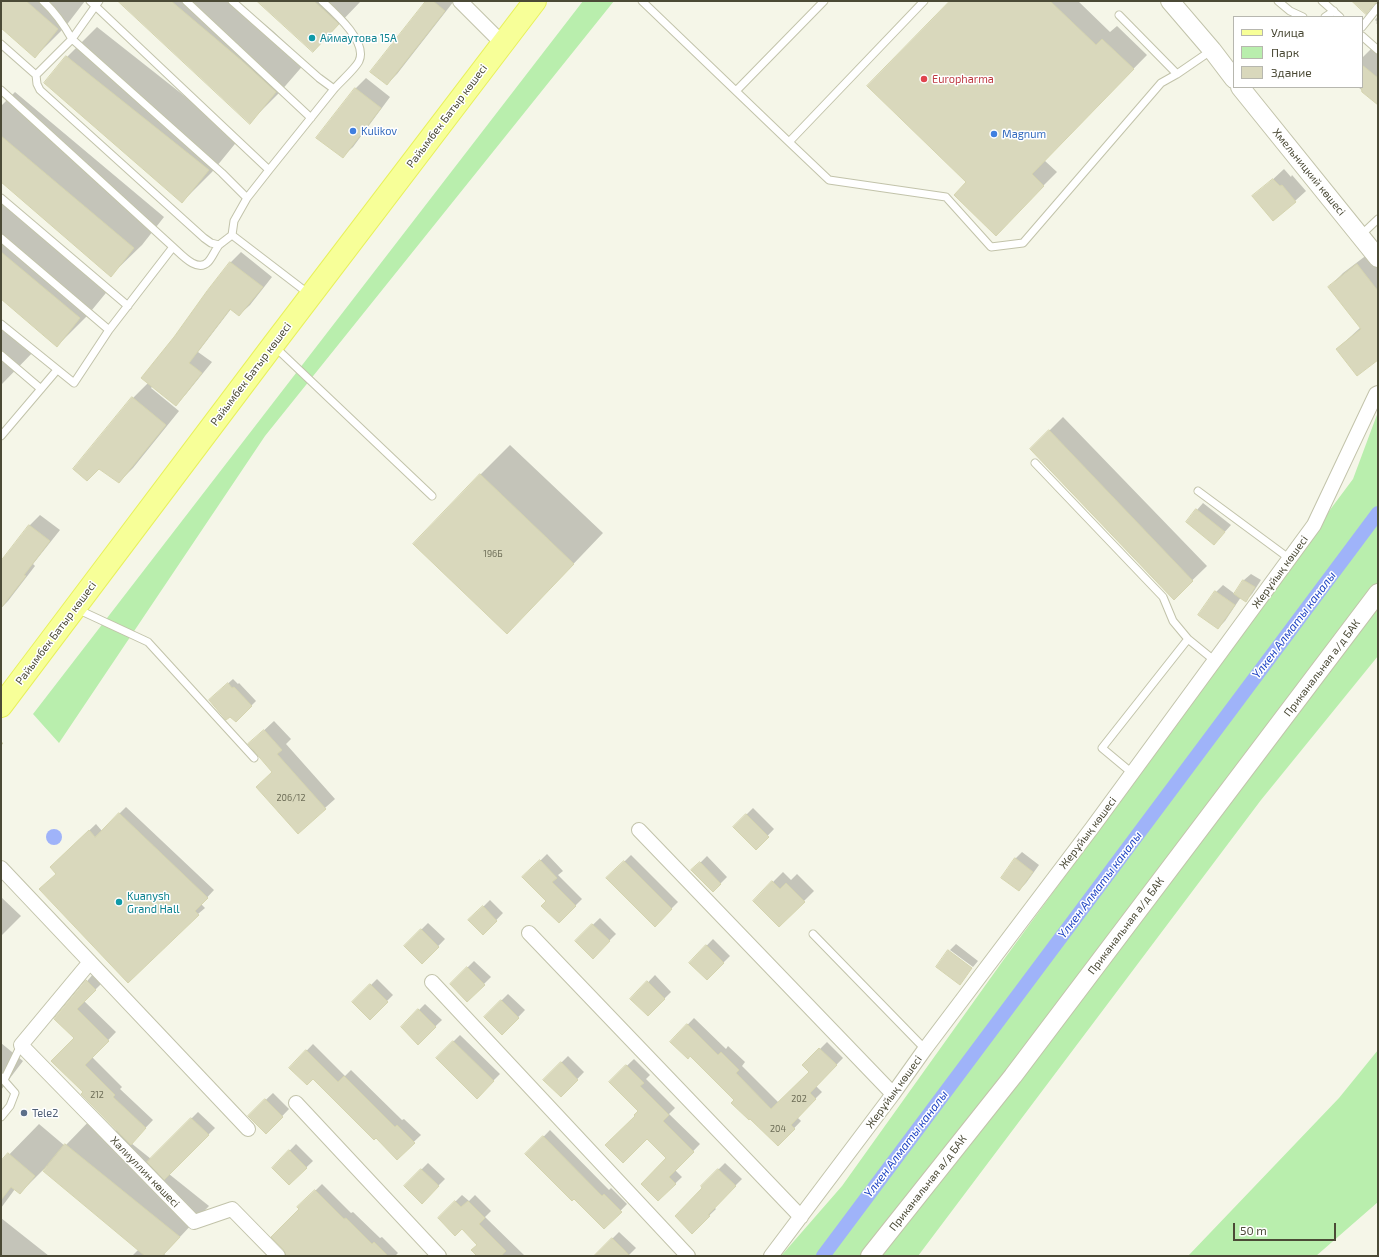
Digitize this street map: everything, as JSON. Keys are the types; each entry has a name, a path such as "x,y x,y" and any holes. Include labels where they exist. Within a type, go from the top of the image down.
{"main road":[{"name":"Райымбек Батыр көшесі","path":"1,706 273,344 535,1"}],"street":[{"path":"460,1 503,44"},
{"path":"1170,1 1212,50 1233,78"},
{"name":"Хмельницкий көшесі","path":"1241,88 1325,193 1361,235 1378,258"},
{"name":"Жерұйық көшесі","path":"771,1256 893,1094 924,1049 1132,773 1314,525 1376,394 1378,393"},
{"name":"Приканальная а/д БАК","path":"870,1256 1013,1076 1378,593"},
{"path":"639,830 893,1094"},
{"path":"1,868 248,1130"},
{"path":"529,933 801,1217"},
{"path":"22,1045 90,962"},
{"path":"432,982 688,1256"},
{"name":"Халиуллин көшесі","path":"22,1045 194,1222 232,1209 278,1256"},
{"path":"296,1103 439,1256"}],"lane":[{"path":"43,1 52,9 72,38 222,173 247,198"},
{"path":"186,1 311,118"},
{"path":"232,1 319,78 334,89"},
{"path":"1,90 173,247 195,265 202,265 208,263 218,245 232,235 234,222 247,198 334,89 359,62 361,47 341,18 322,1"},
{"path":"642,1 829,180 946,198 991,247 1023,243 1161,83 1212,50"},
{"path":"736,91 824,1"},
{"path":"789,142 924,1"},
{"path":"1278,1 1290,11 1301,16"},
{"path":"1322,1 1339,16"},
{"path":"36,75 72,38 94,3 269,170"},
{"path":"1363,26 1378,7"},
{"path":"1326,16 1334,11"},
{"path":"1119,15 1177,74"},
{"path":"1363,37 1378,50"},
{"path":"1,44 36,75 37,84 40,90 204,238 211,244 218,245"},
{"path":"1,198 128,306"},
{"path":"1361,235 1378,219"},
{"path":"232,235 311,295"},
{"path":"1,238 109,330"},
{"path":"1,324 74,383 109,330 173,247"},
{"path":"273,344 432,496"},
{"path":"1,355 41,389"},
{"path":"1,436 57,370"},
{"path":"1034,463 1163,597 1173,620 1188,639 1215,661"},
{"path":"1198,491 1290,559"},
{"path":"75,608 148,642 254,758"},
{"path":"1132,773 1102,748 1188,639"},
{"path":"813,934 924,1049"},
{"path":"1,1117 10,1106 15,1093 3,1078 22,1045"}],"green space":[{"path":"583,1 614,1 265,436 59,743 33,714"},
{"path":"1378,412 1378,656 1261,800 918,1256 781,1256 842,1186 1294,558 1353,479"},
{"path":"1378,1050 1378,1202 1316,1256 1188,1256 1339,1098"}],"water":[{"path":"54,829 60,831 62,837 60,843 54,845 48,843 46,837 48,831"}],"building":[{"path":"1,1 26,1 58,29 35,58 1,28"},
{"path":"118,1 171,1 276,92 250,124"},
{"name":"Аймаутова 15А","path":"257,1 314,1 339,24 313,52"},
{"path":"426,1 433,1 445,11 387,85 370,72"},
{"name":"Magnum","path":"950,1 1050,1 1096,45 1102,39 1134,69 1032,174 1044,186 996,236 954,195 966,182 867,86"},
{"path":"1352,1 1378,2 1374,4 1366,14"},
{"path":"66,56 209,170 182,203 44,83"},
{"path":"1363,66 1378,78 1378,105 1362,92"},
{"path":"355,88 381,108 343,158 316,138"},
{"path":"1,136 134,248 111,277 1,182"},
{"path":"1273,179 1280,186 1282,185 1296,202 1273,221 1252,196"},
{"path":"1,252 80,318 57,347 1,299"},
{"path":"230,262 263,287 239,316 230,309 189,363 202,373 176,406 141,378 174,337"},
{"path":"1357,264 1378,291 1378,360 1357,376 1336,349 1361,329 1328,287"},
{"path":"132,397 166,425 119,483 99,469 87,481 73,469"},
{"path":"1049,430 1193,581 1174,600 1030,449"},
{"path":"480,474 574,564 507,634 413,544"},
{"path":"1196,509 1225,532 1214,545 1186,522"},
{"path":"29,525 50,541 24,575 26,576 1,608 1,561"},
{"path":"1243,580 1255,587 1246,602 1234,594"},
{"path":"1215,591 1235,605 1218,629 1198,615"},
{"path":"228,683 232,688 234,687 252,706 236,722 230,717 226,720 209,700"},
{"path":"264,730 282,750 277,754 326,809 298,834 256,787 272,772 248,744"},
{"name":"Kuanysh Grand Hall","path":"119,813 208,898 195,911 199,915 128,983 39,889 56,874 50,867 89,830 95,837"},
{"path":"746,814 769,837 756,850 733,827"},
{"path":"1015,858 1033,872 1019,891 1001,878"},
{"path":"540,860 557,878 552,882 576,906 559,923 541,906 546,901 522,877"},
{"path":"624,861 672,909 655,927 606,878"},
{"path":"700,862 721,884 713,892 691,870"},
{"path":"772,881 780,889 786,883 805,902 779,927 753,901"},
{"path":"483,906 497,921 483,935 468,920"},
{"path":"592,924 610,941 593,959 575,941"},
{"path":"421,929 439,947 422,964 404,946"},
{"path":"706,945 724,963 707,980 689,963"},
{"path":"948,950 972,968 960,985 936,967"},
{"path":"467,967 485,985 467,1002 450,984"},
{"path":"86,980 96,990 77,1009 109,1041 85,1065 115,1095 113,1097 146,1128 131,1145 81,1094 83,1092 51,1061 74,1038 54,1019"},
{"path":"647,981 665,999 648,1016 630,999"},
{"path":"370,984 388,1002 370,1020 352,1002"},
{"path":"501,1000 519,1018 502,1035 484,1017"},
{"path":"418,1009 436,1027 418,1045 401,1027"},
{"path":"687,1024 718,1055 721,1052 739,1070 736,1073 771,1109 809,1072 802,1065 819,1048 837,1065 810,1093 816,1099 791,1125 795,1129 778,1146 731,1103 734,1100 690,1056 688,1059 670,1042"},
{"path":"453,1041 494,1081 477,1099 436,1058"},
{"path":"306,1050 338,1082 344,1076 395,1127 397,1125 415,1143 397,1160 376,1138 374,1140 313,1079 307,1085 289,1068"},
{"path":"561,1062 578,1080 561,1097 543,1080"},
{"path":"626,1065 644,1083 640,1086 669,1115 663,1121 694,1152 669,1177 676,1184 658,1201 641,1184 666,1158 647,1139 623,1163 605,1145 635,1116 634,1115 638,1111 609,1082"},
{"path":"265,1099 283,1117 266,1134 248,1116"},
{"path":"191,1118 209,1135 164,1180 147,1162"},
{"path":"543,1136 602,1196 604,1194 622,1212 604,1229 574,1199 572,1201 525,1154"},
{"path":"65,1144 180,1237 162,1256 145,1256 43,1171"},
{"path":"289,1150 307,1168 289,1185 272,1168"},
{"path":"8,1153 35,1176 20,1194 11,1187 1,1200 1,1161"},
{"path":"421,1169 439,1186 422,1204 404,1186"},
{"path":"718,1169 736,1186 692,1234 675,1216"},
{"path":"315,1190 344,1219 346,1218 372,1244 374,1242 388,1256 286,1256 284,1250 271,1237 299,1209 297,1207"},
{"path":"455,1201 461,1207 468,1201 485,1218 479,1224 506,1251 501,1256 477,1256 471,1250 477,1245 462,1229 455,1236 438,1218"},
{"path":"612,1238 630,1256 594,1256"}],"waterway":[{"name":"Үлкен Алматы каналы","path":"823,1256 1378,513"}],"place":[{"name":"Аймаутова 15А","path":"312,38"},
{"name":"Europharma","path":"924,79"},
{"name":"Kulikov","path":"353,131"},
{"name":"Magnum","path":"994,134"},
{"name":"Kuanysh Grand Hall","path":"119,902"},
{"name":"Tele2","path":"24,1113"}]}
